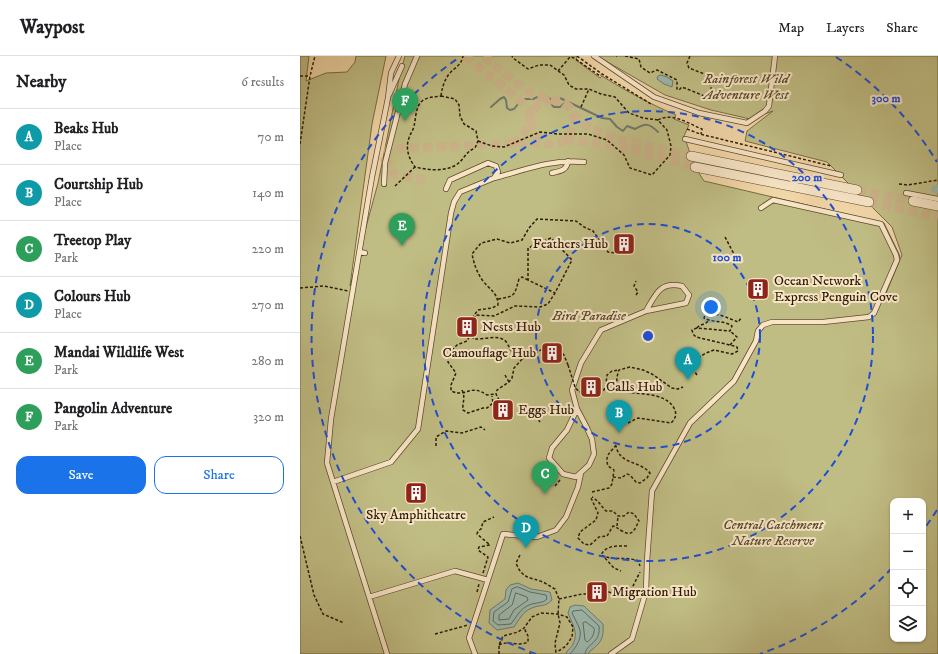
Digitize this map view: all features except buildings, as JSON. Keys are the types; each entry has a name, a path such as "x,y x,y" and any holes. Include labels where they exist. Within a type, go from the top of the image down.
{"street":[{"path":"691,156 857,190"},
{"path":"695,167 869,202"},
{"path":"913,201 938,206"}],"lane":[{"path":"387,654 327,463 331,419 372,177 388,98 391,73 399,56"},
{"path":"384,184 385,163 405,84 417,56"},
{"path":"594,56 654,96 699,113 747,123 765,111 769,106 773,56"},
{"path":"388,98 402,66"},
{"path":"388,98 398,82"},
{"path":"685,139 841,175"},
{"path":"333,482 391,462 418,429 451,213 454,202 460,192 494,178 549,163 568,161 584,162"},
{"path":"552,173 565,169 568,166 568,161"},
{"path":"446,189 450,180 488,163 496,166 498,172 494,178"},
{"path":"787,176 790,164"},
{"path":"906,192 938,199"},
{"path":"611,654 632,639 646,591 652,491 690,423 734,381 756,341 758,331 762,325 772,322 824,322 869,317 874,313 897,260 881,224 773,200 761,208"},
{"path":"359,252 365,253"},
{"path":"576,410 567,430 552,448 549,458 564,474 576,477 589,465 594,454 592,439 576,410 572,390 580,363 601,330 646,312 686,303 689,295 682,286 668,285 658,290 646,312"},
{"path":"475,654 470,638 503,534 537,537 556,530 566,517 578,487 581,472"},
{"path":"369,597 455,571 488,580"}],"path":[{"path":"300,144 310,76 315,56"},
{"path":"441,96 442,85 449,74 462,62 463,56"},
{"path":"512,56 528,68 539,65 550,65 564,74 569,85 576,89 589,89 601,94 615,97 629,113 644,118 658,120 663,117 674,117 702,129 700,134"},
{"path":"577,56 602,74 651,104"},
{"path":"625,56 639,59 642,67 650,73 657,70 676,80 678,90 682,87 712,99 711,87 707,75 689,68 686,63 690,56"},
{"path":"558,71 570,57 574,58 600,76 602,74"},
{"path":"300,76 310,76"},
{"path":"581,108 589,89"},
{"path":"441,96 455,99 459,105 460,116 464,124 476,132 478,141 475,148 468,151 456,165 441,169 429,170 415,167 410,161 408,139 414,129 416,113 420,103 428,97 441,96"},
{"path":"478,141 492,146 504,146 540,132 558,134 588,134 607,140 624,155 630,168 652,175 670,155 671,146 667,130 658,120"},
{"path":"686,129 700,134 831,166"},
{"path":"395,186 415,167"},
{"path":"899,184 908,185 938,180"},
{"path":"528,280 528,248 551,238 572,260 556,293 548,304 540,307 515,306 494,316 476,315 473,319 478,310 492,308 498,305 498,299 483,281 474,265 472,254 481,243 497,239 510,243 522,240 529,228 537,219 576,221 593,231 608,252 616,253"},
{"path":"725,237 735,256"},
{"path":"498,299 510,297 514,294 519,279 522,277 556,293"},
{"path":"636,281 634,286 638,292 636,295"},
{"path":"300,291 300,288 324,286 349,291"},
{"path":"730,331 732,326 729,324 708,320 704,318 705,315 707,313 738,322 742,317"},
{"path":"697,375 682,363 682,359 686,357 698,358 714,350 732,354 738,351 737,347 696,338 692,334 692,330 706,323 708,320"},
{"path":"697,328 730,331 737,337 730,345"},
{"path":"523,357 514,368 512,378 509,382 497,390 496,394 487,395 480,390 474,389 456,394 451,391 451,385 456,373 448,362 448,355 458,345 467,341 469,337 468,332 474,339 482,340 492,337 501,338 506,342 510,350 518,358 523,357 531,356 544,348"},
{"path":"559,350 564,355 575,387 579,392 584,391"},
{"path":"598,390 604,390 606,375 612,370 630,367 652,374 672,388 678,389 683,387"},
{"path":"619,370 617,376 617,386 620,391 662,398 672,406 676,412 675,418 671,422 638,418 628,423"},
{"path":"505,375 509,382"},
{"path":"463,392 465,398 462,405 463,410 468,413 490,406 493,403 492,395"},
{"path":"496,394 500,402 499,405"},
{"path":"533,412 540,422"},
{"path":"436,446 436,437 446,432 462,433 481,427 485,430"},
{"path":"592,492 609,488 612,484 614,470 608,466 606,460 609,452 616,446 617,443"},
{"path":"613,476 621,478 627,474 630,474 636,482 640,483 647,478 650,473 647,469 621,458 616,446"},
{"path":"555,486 564,474"},
{"path":"592,497 598,500 606,511 613,511 618,516 624,516 629,512 634,514 639,521 637,528 632,533 627,534 617,527 613,526 607,536 599,537 590,545 584,544 578,538 580,532 596,520 598,513 592,497"},
{"path":"617,527 618,516"},
{"path":"300,536 314,595 323,614 344,623"},
{"path":"621,571 614,568 601,555 602,552 612,546 627,546"},
{"path":"499,654 498,645 503,636 518,632 524,628 532,617 541,613 558,614 567,617 573,627 572,637 566,646 557,653 555,643 560,623 558,614 559,599 555,589 543,582 529,578 519,571 516,563 520,555"},
{"path":"604,589 614,595 622,596 629,594 642,569 638,561 630,558 605,558"},
{"path":"559,599 589,594"},
{"path":"498,645 503,642 524,644 528,642 528,636 524,628"}],"green space":[{"path":"300,56 309,56 306,81 326,73 347,72 355,62 356,56 386,56 372,124 350,286 378,183 405,56 576,56 576,60 600,78 602,76 638,97 676,115 674,119 689,125 684,136 695,167 704,181 884,223 900,256 884,298 902,255 892,227 827,162 745,141 747,131 773,111 750,119 711,110 665,95 597,56 938,56 938,654 300,654"}],"water":[{"path":"661,75 673,81 672,87 657,79 658,76"},
{"path":"518,583 531,589 550,592 552,600 545,605 526,611 514,627 497,630 489,623 490,610 505,599 506,590 510,585"},
{"path":"575,605 584,606 603,624 601,640 588,654 566,654 575,640 574,628 568,613 570,607"}],"waterway":[{"path":"491,107 504,97 507,108 510,110 514,109 522,99 533,99 540,96 551,99 560,98 602,118 610,119 623,131 627,126 635,129 647,125 658,132"},
{"path":"545,97 554,107 560,107 567,101"}],"tunnel":[{"path":"465,56 525,105 530,115 533,131 538,138 545,142 552,144 564,140 572,129 574,122 573,114"},
{"path":"484,56 533,95 564,103 570,108 573,114 589,128 616,139 691,156"},
{"path":"512,143 520,138 525,132 532,113 536,108 541,103 550,100"},
{"path":"565,140 615,146 695,167"},
{"path":"425,180 395,175 385,160 389,149 544,142"},
{"path":"857,190 913,201"},
{"path":"869,202 938,217"}],"place":[{"name":"Pangolin Adventure","path":"405,121"},
{"name":"Feathers Hub","path":"624,244"},
{"name":"Mandai Wildlife West","path":"402,246"},
{"name":"Ocean Network Express Penguin Cove","path":"758,289"},
{"name":"Nests Hub","path":"467,327"},
{"name":"Camouflage Hub","path":"552,353"},
{"name":"Beaks Hub","path":"688,380"},
{"name":"Calls Hub","path":"591,387"},
{"name":"Eggs Hub","path":"503,410"},
{"name":"Courtship Hub","path":"619,433"},
{"name":"Sky Amphitheatre","path":"416,493"},
{"name":"Treetop Play","path":"545,494"},
{"name":"Colours Hub","path":"526,548"},
{"name":"Migration Hub","path":"597,592"}],"park label":[{"name":"Rainforest Wild Adventure West","path":"746,88"},
{"name":"Bird Paradise","path":"589,316"},
{"name":"Central Catchment Nature Reserve","path":"773,534"}]}
